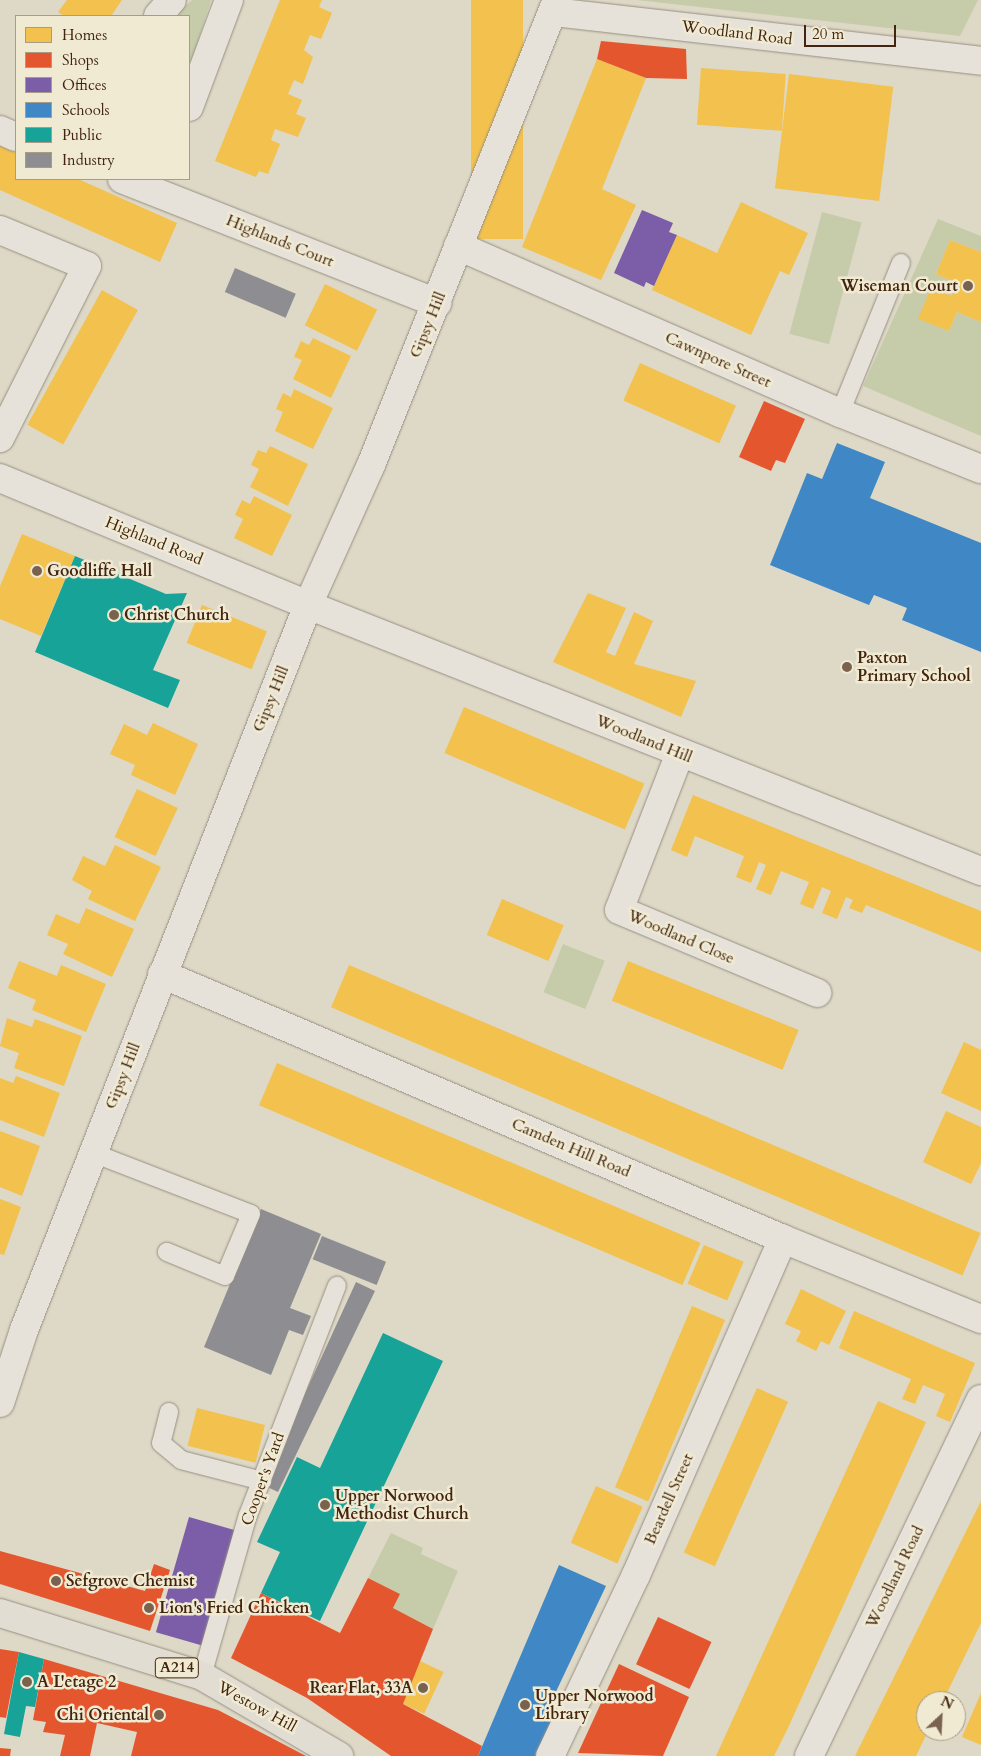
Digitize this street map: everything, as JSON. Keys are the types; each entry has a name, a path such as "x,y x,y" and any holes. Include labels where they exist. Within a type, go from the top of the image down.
{"main road":[{"name":"Westow Hill","path":"0,1613 202,1676 339,1756"}],"street":[{"path":"159,15 172,0"},
{"path":"190,104 229,0"},
{"name":"Woodland Road","path":"555,6 981,61"},
{"name":"Gipsy Hill","path":"0,1403 162,974 308,605 437,303 458,246 555,6"},
{"path":"0,130 15,137"},
{"name":"Highlands Court","path":"125,180 437,303"},
{"path":"0,230 87,266 0,438"},
{"name":"Cawnpore Street","path":"458,246 840,413 981,469"},
{"name":"Highland Road","path":"0,478 308,605"},
{"name":"Woodland Hill","path":"308,605 981,871"},
{"name":"Woodland Close","path":"680,753 619,910 818,993"},
{"name":"Camden Hill Road","path":"162,974 783,1239 981,1318"},
{"name":"Beardell Street","path":"550,1756 636,1576 783,1239"},
{"name":"Woodland Road","path":"809,1756 981,1399"}],"lane":[{"path":"840,413 901,263"},
{"path":"93,1153 251,1214 225,1276 167,1252"},
{"name":"Cooper's Yard","path":"202,1676 262,1481 337,1286"},
{"path":"169,1412 161,1443 181,1460 262,1481"}],"green space":[{"path":"192,0 211,0 190,66 190,15 176,15"},
{"path":"637,0 978,0 960,36"},
{"path":"822,212 862,223 829,344 789,334"},
{"path":"938,219 981,236 981,252 950,240 936,274 957,283 951,296 919,318 949,331 957,312 981,322 981,436 863,386"},
{"path":"563,944 605,961 585,1009 544,992"},
{"path":"391,1533 423,1548 421,1554 458,1571 433,1629 393,1608 400,1594 368,1578"}],"building: Homes":[{"path":"67,0 122,0 112,15 62,15 58,12"},
{"path":"280,0 322,0 319,7 332,13 321,39 310,35 304,50 313,57 303,84 294,80 288,94 302,100 296,114 306,118 298,137 275,129 271,140 280,144 268,174 259,171 256,177 215,161"},
{"path":"471,0 523,0 523,239 471,239"},
{"path":"597,59 646,78 602,189 636,205 601,280 522,247"},
{"path":"701,68 786,74 782,131 697,125"},
{"path":"789,74 893,87 879,201 775,188"},
{"path":"0,143 15,150 15,180 80,180 177,223 160,262 0,190"},
{"path":"741,202 808,233 789,275 780,271 751,335 652,290 677,235 717,253"},
{"name":"Wiseman Court","path":"950,240 981,252 981,322 957,312 949,331 918,319 931,288 951,296 957,283 936,274"},
{"path":"325,284 377,309 357,351 305,325"},
{"path":"102,290 138,310 63,445 27,425"},
{"path":"313,338 351,356 331,398 293,379 302,360 294,357 301,341 309,345"},
{"path":"640,363 736,406 719,443 623,400"},
{"path":"294,389 333,408 313,449 275,431 283,412 276,409 283,393 291,397"},
{"path":"270,446 308,464 288,506 250,487 259,469 251,465 258,450 266,453"},
{"path":"254,496 292,515 272,556 234,538 243,519 235,515 242,500 250,504"},
{"name":"Goodliffe Hall","path":"22,534 75,556 41,636 0,619 0,586"},
{"path":"588,593 626,608 606,652 615,656 634,612 653,621 634,664 696,681 681,717 553,662"},
{"path":"202,605 267,631 252,669 187,643"},
{"path":"464,707 644,784 625,830 444,753"},
{"path":"153,723 198,744 175,795 131,775 135,765 110,754 124,724 147,735"},
{"path":"137,789 178,808 155,856 115,837"},
{"path":"693,795 981,911 981,952 866,905 862,913 849,908 853,900 846,897 837,919 822,913 831,891 822,887 813,909 800,904 809,882 781,871 771,895 756,889 766,865 759,862 751,883 736,877 744,856 695,836 687,857 671,850"},
{"path":"115,845 161,867 135,921 88,899 92,891 72,880 83,856 105,866"},
{"path":"502,899 564,925 548,961 487,935"},
{"path":"86,908 134,929 112,977 63,954 68,944 47,935 56,914 79,924"},
{"path":"19,961 57,976 61,965 106,984 86,1032 32,1010 36,1000 8,988"},
{"path":"628,961 799,1030 782,1070 612,1001"},
{"path":"349,965 980,1233 962,1275 331,1007"},
{"path":"7,1018 32,1027 35,1019 82,1036 64,1086 14,1068 19,1053 0,1046"},
{"path":"964,1042 981,1050 981,1111 941,1093"},
{"path":"277,1063 700,1243 682,1285 259,1105"},
{"path":"16,1076 60,1093 44,1137 0,1120 0,1078 13,1083"},
{"path":"946,1111 981,1127 981,1163 971,1184 923,1162"},
{"path":"0,1131 40,1146 22,1196 0,1187"},
{"path":"0,1199 21,1207 4,1255 0,1254"},
{"path":"704,1245 744,1262 727,1300 688,1284"},
{"path":"801,1289 846,1311 829,1345 821,1341 816,1351 796,1341 801,1331 785,1324"},
{"path":"692,1306 725,1320 648,1501 615,1487"},
{"path":"854,1311 975,1363 950,1422 936,1416 945,1394 923,1385 915,1404 902,1399 911,1379 839,1348"},
{"path":"757,1388 788,1402 715,1566 684,1552"},
{"path":"878,1401 926,1422 788,1728 774,1756 716,1756"},
{"path":"197,1408 265,1425 255,1463 188,1446"},
{"path":"596,1486 643,1507 617,1563 571,1543"},
{"path":"981,1501 981,1623 948,1691 916,1691 916,1741 923,1741 916,1756 855,1756"},
{"name":"Rear Flat, 33A","path":"420,1661 444,1672 424,1714 401,1703"},
{"path":"981,1693 981,1745 966,1739 966,1728"}],"building: Shops":[{"path":"601,41 686,49 687,79 646,78 597,59"},
{"path":"764,401 805,419 785,463 776,460 771,471 739,457"},
{"path":"0,1551 145,1591 154,1564 170,1570 150,1631 0,1584"},
{"path":"368,1578 400,1594 393,1608 433,1629 403,1704 482,1746 478,1756 391,1756 307,1698 231,1658 261,1593 340,1633"},
{"path":"658,1617 711,1642 689,1689 636,1664"},
{"path":"0,1649 19,1652 6,1718 0,1717"},
{"path":"44,1659 218,1710 306,1756 131,1756 137,1732 97,1723 90,1756 60,1756 65,1735 43,1732 46,1722 33,1720"},
{"path":"619,1664 689,1697 663,1756 578,1753"},
{"path":"0,1748 11,1749 10,1756 0,1756"}],"building: Offices":[{"path":"642,210 673,223 669,232 677,235 654,286 646,282 644,287 614,273"},
{"path":"189,1517 235,1530 202,1646 156,1632"}],"building: Schools":[{"path":"837,443 885,462 870,498 981,543 981,652 902,620 907,608 874,595 869,605 770,565 807,473 822,479"},
{"path":"559,1565 606,1586 543,1719 551,1722 536,1756 478,1756"}],"building: Public":[{"name":"Christ Church","path":"75,556 166,594 187,593 153,670 180,680 168,708 35,652"},
{"name":"Upper Norwood Methodist Church","path":"383,1333 443,1361 320,1621 261,1593 280,1552 257,1542 297,1457 320,1468"},
{"name":"A L'etage 2","path":"19,1652 44,1659 35,1707 26,1706 20,1737 4,1734"}],"building: Industry":[{"path":"235,268 296,294 286,318 225,292"},
{"path":"261,1209 321,1234 290,1308 311,1316 303,1335 289,1330 271,1375 204,1347"},
{"path":"322,1236 386,1262 377,1285 313,1259"},
{"path":"356,1282 375,1291 278,1492 263,1485"}],"place":[{"name":"Wiseman Court","path":"968,286"},
{"name":"Goodliffe Hall","path":"37,571"},
{"name":"Christ Church","path":"114,615"},
{"name":"Paxton Primary School","path":"847,667"},
{"name":"Upper Norwood Methodist Church","path":"325,1505"},
{"name":"Sefgrove Chemist","path":"56,1581"},
{"name":"Lion's Fried Chicken","path":"149,1608"},
{"name":"A L'etage 2","path":"27,1682"},
{"name":"Rear Flat, 33A","path":"423,1688"},
{"name":"Upper Norwood Library","path":"525,1705"},
{"name":"Chi Oriental","path":"159,1715"}]}
